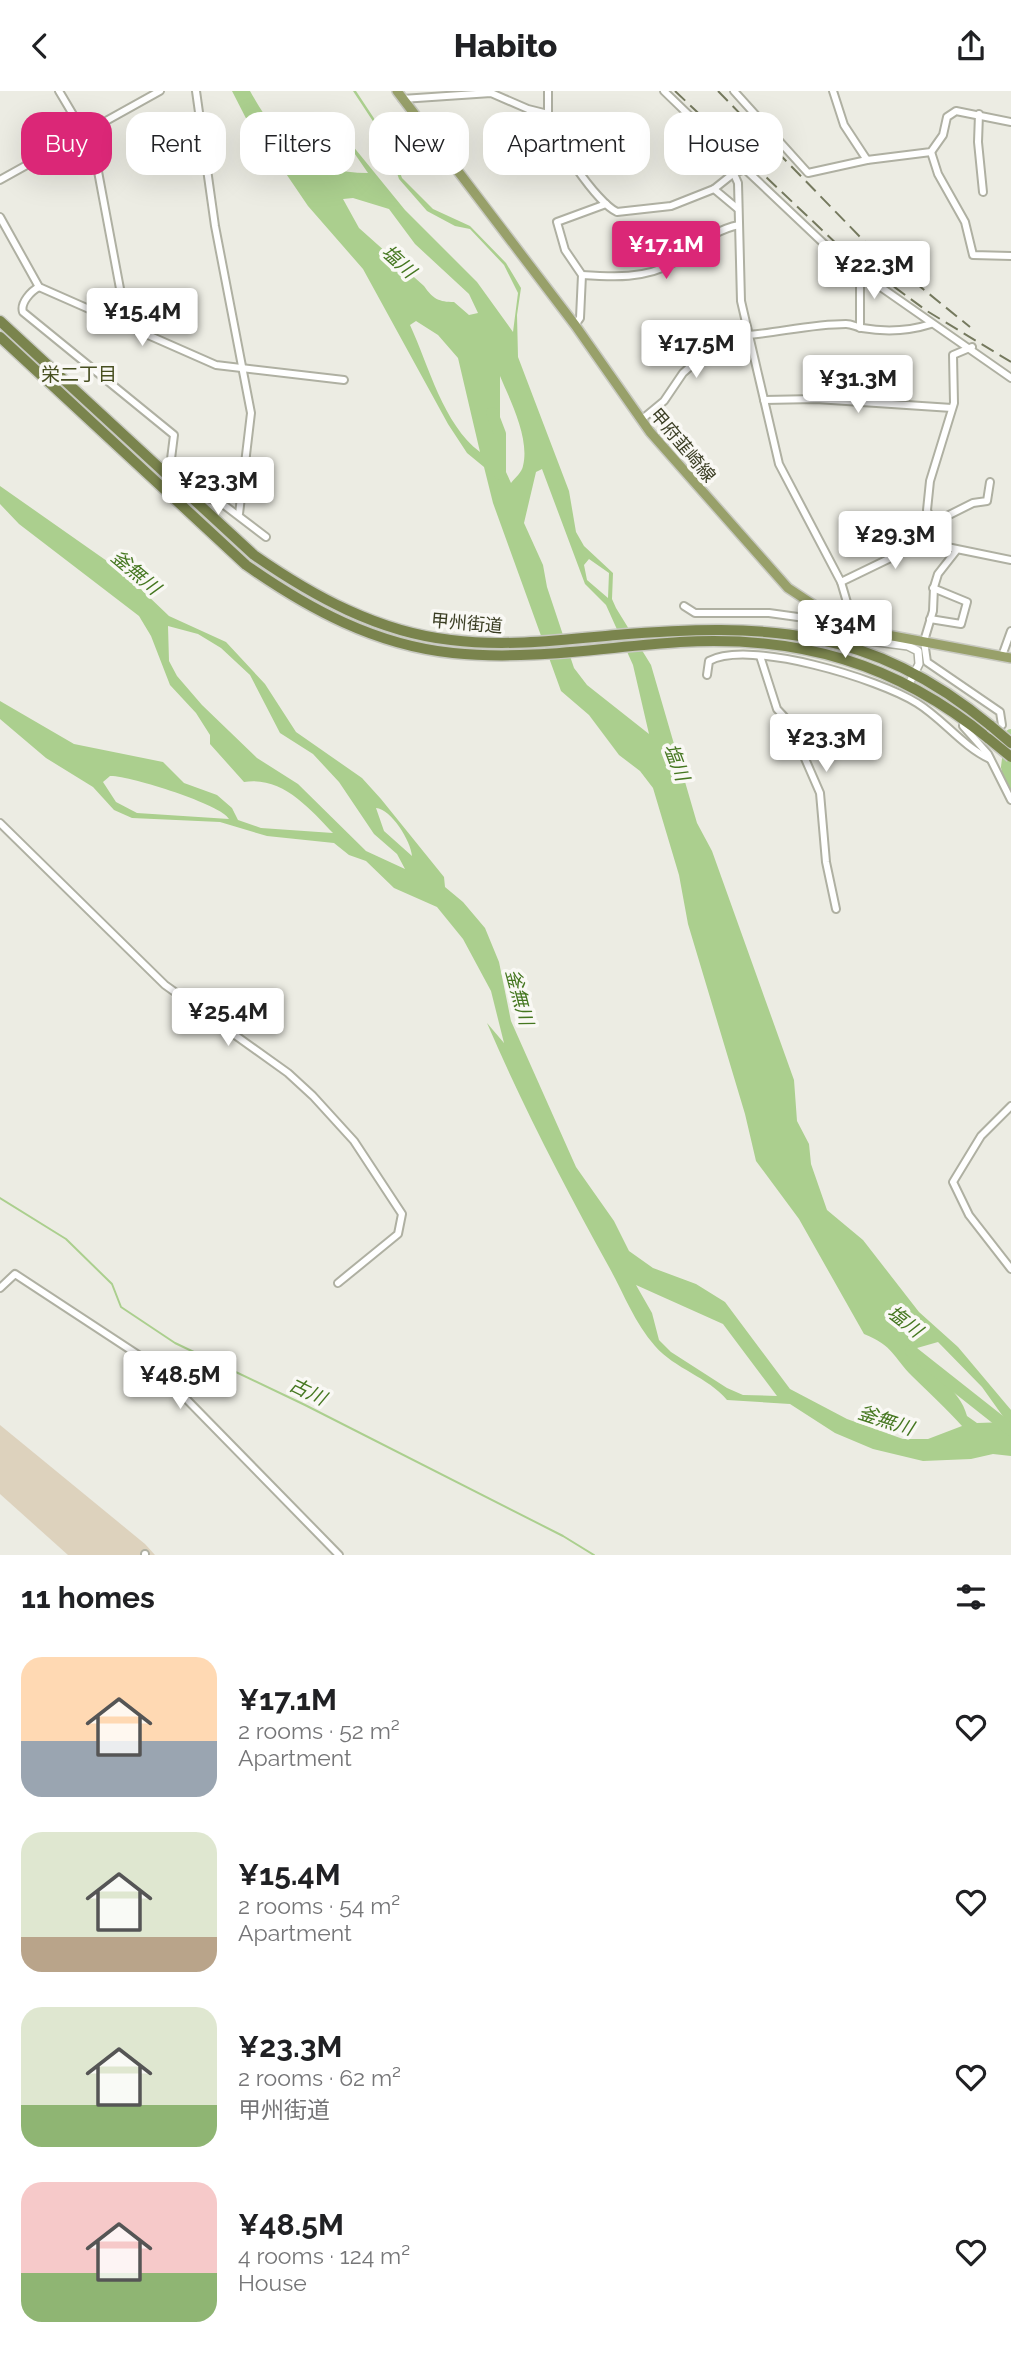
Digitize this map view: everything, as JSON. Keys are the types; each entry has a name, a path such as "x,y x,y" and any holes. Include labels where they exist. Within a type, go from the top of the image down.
{"highway":[{"name":"甲州街道","path":"0,321 182,484 254,555 295,583 337,606 418,634 481,642 556,641 677,630 760,629 797,635 872,654 915,673 997,726 1011,743"},
{"name":"甲州街道","path":"0,337 246,565 287,593 332,618 373,635 415,647 486,656 557,654 679,642 760,642 794,646 856,662 909,684 964,719 1011,757"}],"main road":[{"name":"甲府韮崎線","path":"399,95 575,325 641,420 788,588 824,612 854,626 1007,657"}],"street":[{"path":"59,91 71,112"},
{"path":"112,118 160,91"},
{"path":"196,91 215,226 251,413 239,514"},
{"path":"548,91 548,112"},
{"path":"664,91 686,112"},
{"path":"734,91 808,173 867,160 931,152 943,135 950,113 962,110 1011,122"},
{"path":"834,91 844,125 867,160"},
{"path":"399,95 491,93 540,112"},
{"path":"979,114 978,142 983,192"},
{"path":"931,152 938,174 965,222 973,255 1011,256"},
{"path":"0,180 21,168"},
{"path":"99,175 127,326"},
{"path":"582,175 606,204 617,212 671,206 713,189 731,175"},
{"path":"735,175 740,193 738,209 741,301 783,474 841,582 857,637 914,648 920,660 909,684"},
{"path":"752,175 860,274 931,324 972,347 1011,377"},
{"path":"713,189 738,209"},
{"path":"575,325 580,318 582,275 565,250 557,222 606,204"},
{"path":"0,217 39,287 203,360 241,369 344,380"},
{"path":"582,275 611,277 649,273 674,262 710,236 739,225"},
{"path":"860,274 860,328"},
{"path":"39,287 33,290 23,305 23,312 174,435 170,467 182,484 206,498 220,502 266,537"},
{"path":"641,420 664,401 683,373 701,357 722,341 748,332 850,324 860,328 909,331 931,324"},
{"path":"972,347 953,355 955,393 928,490 927,510 931,524 947,547 956,551 1011,560"},
{"path":"764,400 816,399 952,408"},
{"path":"931,524 972,503 987,501 990,482"},
{"path":"169,496 182,484"},
{"path":"841,582 938,535"},
{"path":"956,551 938,575 933,588 930,619 924,641 927,662 1000,712 997,726"},
{"path":"930,619 961,624 967,602 933,588"},
{"path":"684,606 695,613 769,613 805,618 824,612"},
{"path":"804,627 805,618"},
{"path":"1007,657 1011,631"},
{"path":"760,656 778,709 789,722 820,793 826,862 836,909"},
{"path":"707,674 709,661 719,657 800,658 915,701 993,757"},
{"path":"964,719 963,726 993,757 1011,800"},
{"path":"0,823 164,985 288,1073 354,1142 402,1215 403,1221 398,1234 338,1283"},
{"path":"1011,1106 981,1136 953,1182 969,1215 1011,1269"},
{"path":"0,1288 15,1274 152,1364 339,1555"}],"shaded area":[{"path":"0,1425 155,1555 68,1555 0,1494"}],"water":[{"path":"232,91 250,91 263,112 243,112"},
{"path":"353,91 356,91 370,112 369,115"},
{"path":"355,149 369,166 369,175 376,175 405,210 477,282 513,332 518,293 504,265 470,229 455,226 427,211 398,175 401,175 433,209 470,226 506,263 521,288 517,315 518,357 569,491 576,532 584,546 613,573 612,599 651,665 697,823 712,851 794,1080 797,1121 809,1144 811,1164 827,1210 863,1240 919,1312 958,1347 1011,1410 1011,1456 993,1454 971,1459 923,1461 873,1449 835,1433 790,1404 727,1400 711,1385 672,1361 655,1346 641,1327 561,1177 487,1023 504,1043 491,991 463,939 437,907 394,888 366,861 349,855 334,843 267,836 220,822 132,818 114,810 93,787 46,758 0,719 0,701 74,744 163,762 184,783 217,795 232,808 238,820 261,828 333,833 304,804 283,789 258,781 244,782 210,744 210,735 196,713 170,685 151,636 139,616 19,524 0,504 0,486 124,573 169,616 226,642 265,684 296,732 362,778 381,799 444,877 445,887 463,902 485,928 499,962 511,1021 576,1167 614,1221 629,1251 653,1268 696,1284 725,1302 790,1389 847,1419 903,1439 928,1439 962,1426 887,1348 864,1334 799,1219 756,1161 745,1114 688,924 679,875 653,788 640,771 619,755 589,715 561,691 493,503 484,467 467,453 448,424 363,269 308,206 287,175 368,173 355,154","holes":["353,198 389,209 415,244 469,294 478,313 469,315 454,302 433,297 359,228 343,199","416,321 438,335 458,358 480,452 467,440 447,410 410,325","500,376 518,419 524,443 522,468 511,483 495,448 500,423","542,469 585,584 606,605 633,665 649,734 587,685 574,668 547,587 543,565 524,523 536,472","589,559 609,573 608,598 587,580 584,565","168,626 198,634 221,648 250,675 280,733 313,754 339,782 374,834 397,854 405,869 366,851 298,784 257,758 202,705 177,676 169,661","110,776 135,780 210,806 229,819 137,813 116,802 103,782","376,808 394,820 408,842 412,856 384,831","636,1285 723,1324 777,1396 743,1395 727,1388 671,1352 659,1340 652,1313","938,1342 982,1387 1007,1422 977,1423 967,1416 958,1397 917,1348"]}],"waterway":[{"name":"塩川","path":"492,413 500,434 500,474"},
{"path":"1011,735 1007,767 1011,784"},
{"name":"古川","path":"0,1198 66,1239 112,1284 121,1307 175,1343 305,1405 563,1536 594,1555"},
{"name":"塩川","path":"911,1351 1011,1430"}],"tunnel":[{"path":"800,654 804,627"}],"railway":[{"path":"675,91 840,247 927,311 1011,362"},
{"path":"718,91 865,242 970,327"}],"district":[{"name":"栄二丁目","path":"79,374"}],"water label":[{"name":"釜無川","path":"136,572"},
{"name":"釜無川","path":"520,997"},
{"name":"釜無川","path":"886,1420"}]}
